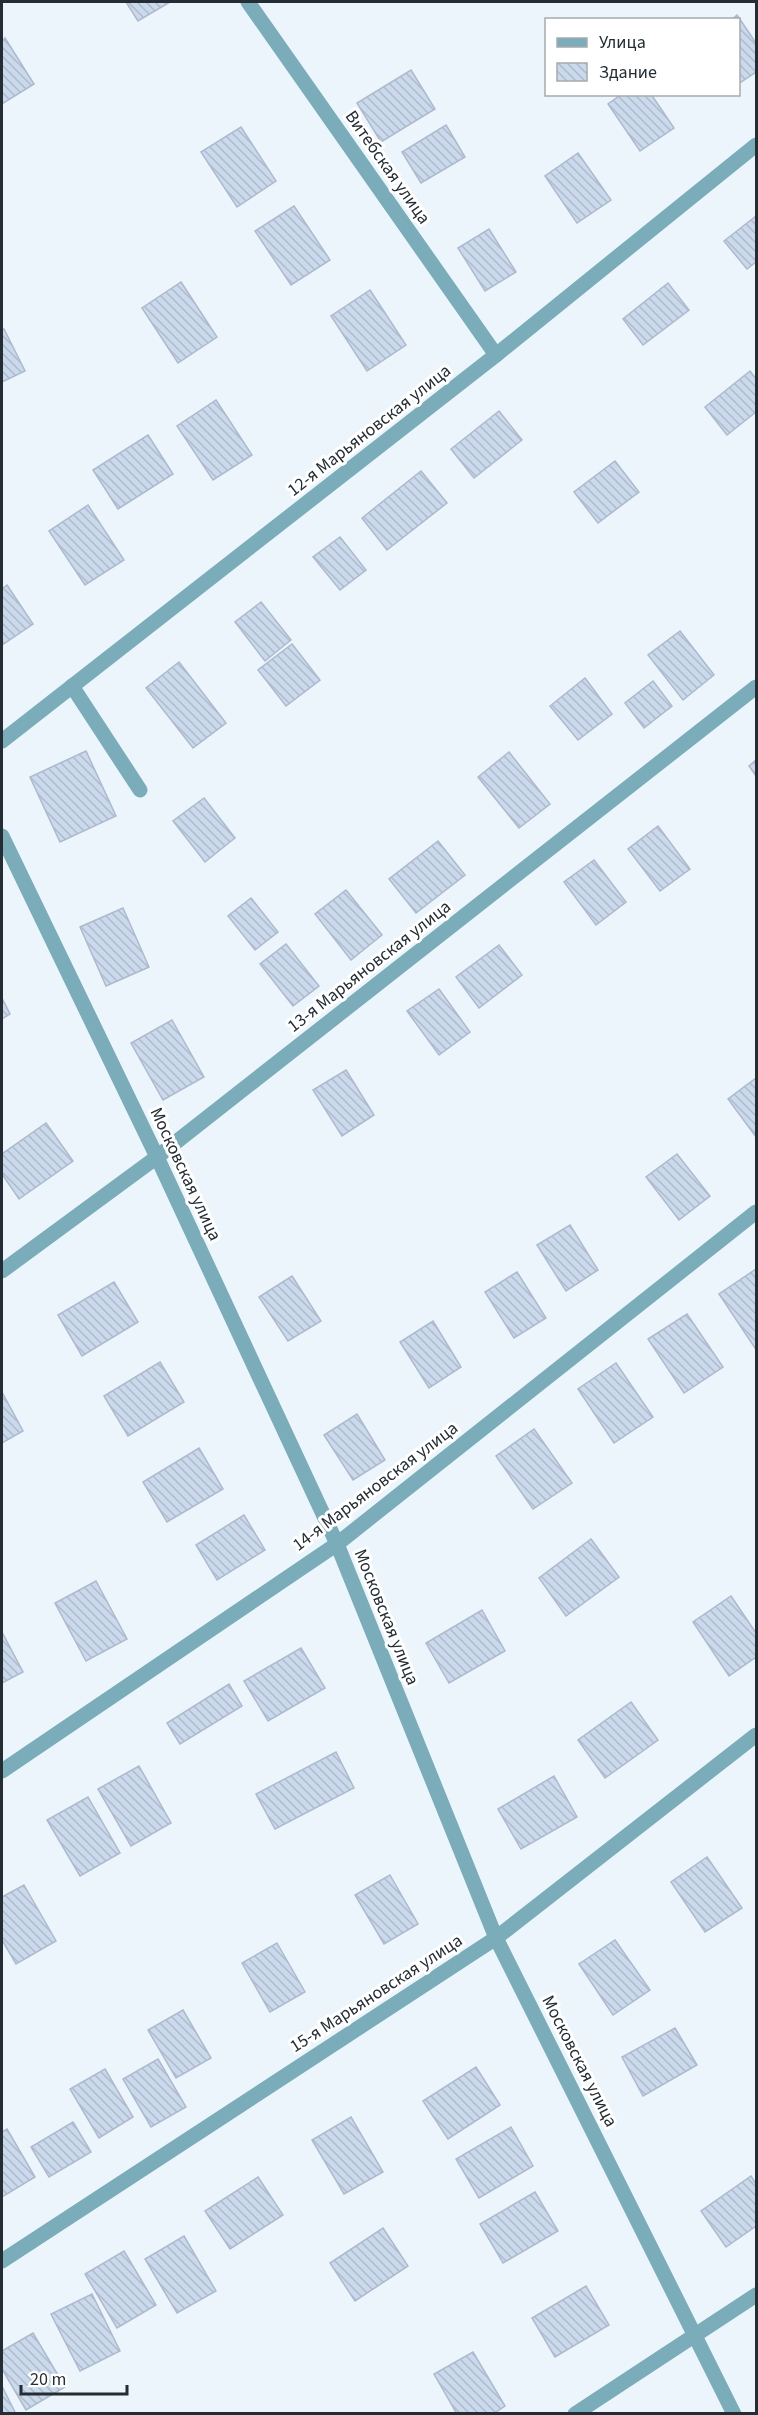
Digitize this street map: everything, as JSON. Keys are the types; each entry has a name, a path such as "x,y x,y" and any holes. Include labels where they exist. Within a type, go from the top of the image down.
{"street":[{"name":"Витебская улица","path":"248,2 496,355"},
{"name":"12-я Марьяновская улица","path":"2,741 496,355 756,145"},
{"path":"72,686 140,790"},
{"name":"13-я Марьяновская улица","path":"2,1271 157,1157 756,687"},
{"name":"Московская улица","path":"3,845 157,1157 337,1544 496,1938 696,2333 734,2414"},
{"name":"14-я Марьяновская улица","path":"2,1771 337,1544 756,1212"},
{"name":"15-я Марьяновская улица","path":"2,2261 496,1938 756,1735"},
{"path":"575,2414 756,2295"}],"building":[{"path":"126,2 170,2 138,21"},
{"path":"740,19 756,43 756,72 740,83"},
{"path":"5,38 34,84 2,104 2,41"},
{"path":"411,70 435,109 381,142 357,103"},
{"path":"619,96 652,96 674,128 640,151 608,104"},
{"path":"446,125 465,157 421,183 402,152"},
{"path":"241,127 276,181 237,207 201,152"},
{"path":"578,153 611,200 577,223 545,176"},
{"path":"294,206 330,260 291,285 255,231"},
{"path":"756,216 756,262 747,269 724,241"},
{"path":"489,229 516,272 485,291 458,248"},
{"path":"181,282 217,337 178,363 142,308"},
{"path":"668,283 689,310 643,345 623,319"},
{"path":"370,290 406,345 367,371 331,316"},
{"path":"4,329 25,371 2,382 2,330"},
{"path":"750,371 756,379 756,412 727,435 705,407"},
{"path":"216,400 252,455 213,480 177,426"},
{"path":"499,411 522,440 474,478 451,449"},
{"path":"148,435 173,474 118,509 93,470"},
{"path":"615,461 639,492 598,523 574,492"},
{"path":"421,471 447,503 387,550 362,518"},
{"path":"88,505 124,560 85,585 49,531"},
{"path":"340,537 366,570 340,590 313,557"},
{"path":"7,585 33,624 2,645 2,589"},
{"path":"261,602 291,640 265,661 235,622"},
{"path":"680,631 714,675 683,700 648,655"},
{"path":"292,644 320,680 286,706 258,670"},
{"path":"179,662 226,723 193,748 146,688"},
{"path":"585,678 612,714 578,740 550,706"},
{"path":"653,681 672,706 644,728 625,703"},
{"path":"86,751 116,816 60,842 30,777"},
{"path":"509,752 550,804 519,828 478,777"},
{"path":"756,760 756,776 749,766"},
{"path":"204,798 235,838 205,862 173,821"},
{"path":"658,826 690,869 660,891 628,849"},
{"path":"438,841 465,875 416,913 389,879"},
{"path":"594,860 626,902 596,925 564,882"},
{"path":"346,890 382,935 351,960 315,914"},
{"path":"251,898 278,932 255,950 228,916"},
{"path":"123,908 149,967 106,986 80,927"},
{"path":"286,944 319,986 293,1006 260,964"},
{"path":"499,945 522,975 479,1008 456,977"},
{"path":"439,989 470,1032 439,1055 407,1011"},
{"path":"2,998 10,1014 2,1019"},
{"path":"172,1020 204,1077 163,1100 131,1043"},
{"path":"346,1070 374,1115 342,1136 313,1090"},
{"path":"756,1078 756,1137 728,1099"},
{"path":"46,1123 73,1161 19,1199 2,1174 2,1154"},
{"path":"677,1154 710,1196 679,1220 646,1177"},
{"path":"570,1225 598,1270 566,1291 537,1245"},
{"path":"756,1269 756,1347 755,1348 719,1294"},
{"path":"517,1272 546,1318 514,1338 485,1292"},
{"path":"292,1276 321,1321 288,1341 259,1297"},
{"path":"114,1282 138,1322 82,1356 58,1315"},
{"path":"687,1314 723,1367 684,1393 648,1339"},
{"path":"433,1321 461,1367 429,1388 400,1342"},
{"path":"160,1362 184,1402 128,1436 104,1396"},
{"path":"616,1363 653,1417 614,1443 578,1389"},
{"path":"2,1392 23,1431 2,1443"},
{"path":"357,1414 385,1460 353,1480 324,1435"},
{"path":"534,1429 572,1483 533,1509 496,1456"},
{"path":"199,1448 223,1489 167,1522 143,1482"},
{"path":"244,1515 265,1550 217,1580 196,1545"},
{"path":"591,1539 619,1577 566,1616 539,1578"},
{"path":"96,1581 127,1639 86,1661 55,1603"},
{"path":"731,1596 756,1633 756,1657 729,1676 693,1622"},
{"path":"482,1610 505,1651 449,1683 426,1643"},
{"path":"2,1632 23,1672 2,1683"},
{"path":"301,1648 325,1688 268,1721 244,1681"},
{"path":"229,1684 242,1706 180,1744 167,1723"},
{"path":"631,1702 658,1740 605,1778 578,1740"},
{"path":"336,1752 354,1788 275,1829 256,1794"},
{"path":"139,1766 171,1823 131,1846 98,1789"},
{"path":"554,1776 577,1817 521,1849 498,1809"},
{"path":"88,1797 120,1853 80,1876 47,1820"},
{"path":"707,1857 742,1908 705,1932 671,1882"},
{"path":"390,1875 418,1924 384,1944 355,1895"},
{"path":"24,1885 56,1941 16,1964 2,1940 2,1897"},
{"path":"615,1940 650,1990 613,2015 579,1964"},
{"path":"277,1943 305,1992 270,2012 242,1963"},
{"path":"183,2010 211,2058 176,2078 148,2030"},
{"path":"675,2028 697,2065 643,2096 622,2057"},
{"path":"158,2059 186,2107 151,2127 123,2079"},
{"path":"476,2067 500,2105 448,2139 423,2101"},
{"path":"105,2069 133,2117 99,2138 70,2089"},
{"path":"351,2117 383,2172 344,2194 312,2140"},
{"path":"73,2122 91,2152 49,2177 31,2147"},
{"path":"511,2127 533,2166 479,2198 456,2159"},
{"path":"7,2129 35,2177 2,2197 2,2132"},
{"path":"751,2176 756,2184 756,2226 726,2247 701,2211"},
{"path":"258,2177 283,2215 230,2249 205,2211"},
{"path":"535,2192 558,2231 503,2263 480,2224"},
{"path":"383,2228 408,2266 355,2301 330,2263"},
{"path":"184,2236 216,2291 177,2313 145,2259"},
{"path":"124,2251 156,2305 117,2328 85,2274"},
{"path":"586,2286 609,2325 555,2357 532,2318"},
{"path":"92,2294 120,2351 80,2371 51,2314"},
{"path":"33,2333 65,2387 26,2410 2,2369 2,2351"},
{"path":"473,2352 505,2406 493,2414 457,2414 434,2374"},
{"path":"2,2386 16,2414 2,2414"}]}
